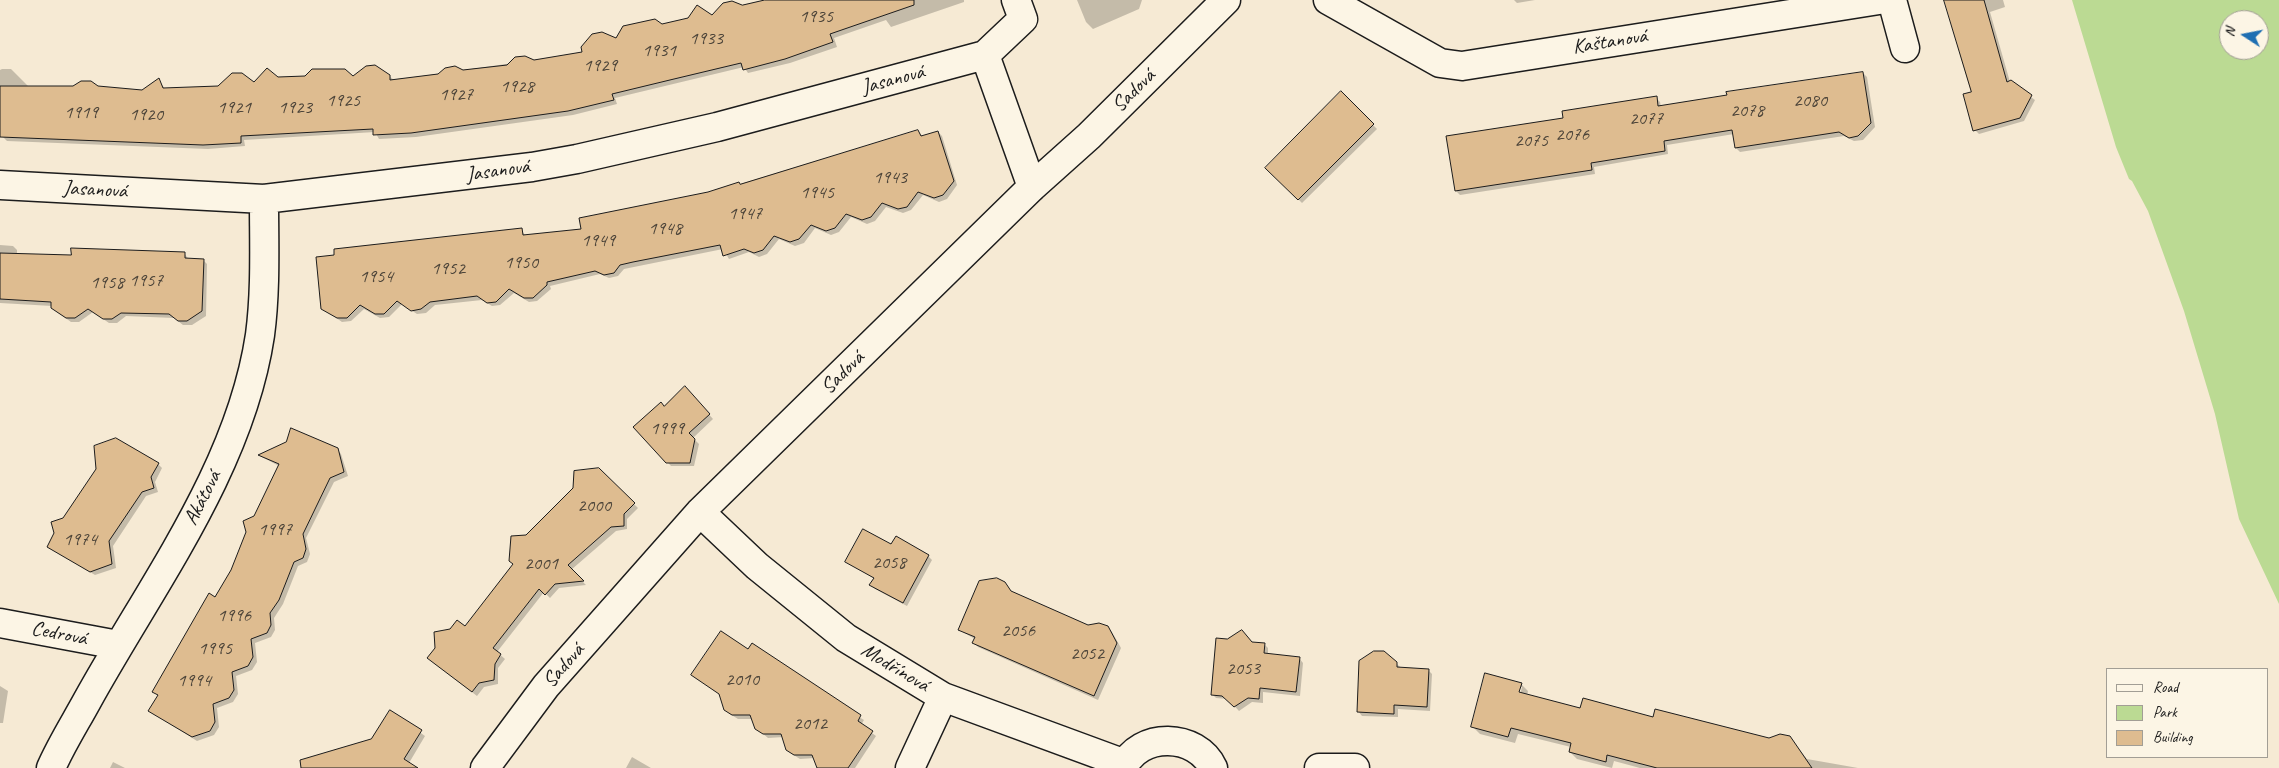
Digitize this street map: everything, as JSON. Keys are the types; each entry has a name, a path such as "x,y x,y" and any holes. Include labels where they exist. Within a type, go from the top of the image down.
{"street":[{"name":"Jasanová","path":"0,185 264,199 470,175 577,159 717,127 985,55 1022,19 1016,0"},
{"name":"Sadová","path":"485,768 546,686 700,512 1032,187 1089,136 1226,0"},
{"name":"Kaštanová","path":"1328,0 1440,63 1462,66 1879,0"},
{"path":"1892,0 1905,48"},
{"path":"985,55 1032,187"},
{"name":"Akátová","path":"51,768 118,645 201,506 229,445 247,390 260,335 264,289 264,199"},
{"name":"Modřínová","path":"700,512 757,566 846,638 944,697 1124,766 1136,752 1151,743 1168,740 1184,743 1199,750 1213,768"},
{"name":"Cedrová","path":"0,623 118,645"},
{"path":"910,768 944,697"},
{"path":"1319,768 1355,768"}],"green space":[{"path":"2072,0 2279,0 2279,604 2239,519 2215,414 2184,311 2148,211 2132,181 2129,179 2116,147"}],"building":[{"path":"765,0 914,0 914,5 830,34 833,42 785,59 743,70 741,63 674,79 612,94 614,100 568,111 411,133 373,135 373,129 241,136 241,143 203,145 0,137 0,86 73,86 81,81 91,81 98,86 142,90 159,78 163,88 218,86 232,73 242,73 254,82 267,68 278,77 305,76 312,69 345,69 353,76 366,66 375,65 390,75 390,80 438,74 445,68 455,66 463,70 507,65 515,57 525,56 534,60 582,52 581,47 592,34 602,32 616,38 623,26 655,19 662,24 688,18 697,5 712,15 723,3 732,1 742,5"},
{"path":"1944,0 1984,0 2007,82 2011,80 2032,95 2020,118 1973,131 1963,94 1971,92"},
{"path":"1863,72 1871,123 1858,136 1849,138 1839,132 1735,148 1732,130 1664,141 1665,151 1591,163 1592,170 1455,191 1446,136 1563,118 1562,111 1657,96 1658,106 1727,95 1726,92"},
{"path":"1341,91 1374,124 1298,200 1265,168"},
{"path":"918,130 921,136 938,131 954,181 943,195 934,198 918,192 907,207 898,209 882,203 871,217 862,220 846,214 835,228 826,231 811,225 799,239 790,242 774,236 763,250 754,253 744,249 723,256 720,245 633,262 620,265 614,273 604,275 595,271 547,282 547,285 533,298 524,298 509,289 496,302 487,303 477,296 430,302 421,309 411,311 397,301 384,314 375,314 360,305 347,318 337,318 321,309 316,257 334,255 334,249 522,228 523,235 581,229 579,218 708,192 739,182 740,184"},
{"path":"71,248 185,252 185,258 204,259 202,311 187,321 178,321 169,314 121,313 112,319 103,319 88,309 75,318 66,318 51,308 51,302 0,299 0,253 71,255"},
{"path":"685,386 710,414 689,433 695,439 690,463 666,463 633,427 661,402 664,406"},
{"path":"291,428 338,448 344,472 330,478 303,534 306,549 303,558 294,562 279,600 270,613 271,625 267,633 251,639 253,657 248,666 232,672 234,690 229,698 213,704 215,722 210,731 192,737 148,711 158,695 152,692 209,593 215,597 231,570 246,532 243,521 254,516 279,464 258,455 286,442"},
{"path":"116,438 159,463 151,477 154,488 142,492 109,541 112,564 90,572 47,547 54,533 51,522 63,518 96,469 94,446"},
{"path":"599,468 635,503 624,514 624,526 611,527 568,565 584,581 555,584 545,595 539,589 493,648 501,654 495,664 494,680 479,683 472,692 427,658 435,648 434,632 450,629 457,620 465,626 513,564 509,561 511,536 526,535 573,488 574,471"},
{"path":"863,529 891,544 896,536 929,555 903,603 869,585 874,578 845,562"},
{"path":"997,578 1005,582 1011,591 1088,625 1099,623 1108,626 1117,643 1094,696 972,643 975,637 958,630 979,581"},
{"path":"1242,630 1252,642 1265,643 1264,653 1300,657 1296,692 1260,688 1259,699 1248,698 1234,707 1222,696 1211,695 1216,638 1227,639"},
{"path":"721,631 748,649 752,643 861,715 858,721 873,731 848,768 817,768 812,755 794,755 786,750 781,734 763,734 755,729 750,715 732,715 724,710 719,694 691,675"},
{"path":"1374,651 1384,651 1397,662 1397,667 1429,669 1427,707 1394,705 1394,714 1357,712 1359,661"},
{"path":"1485,673 1522,683 1519,692 1580,708 1583,698 1653,717 1655,709 1769,738 1780,734 1790,736 1812,768 1657,768 1607,755 1606,762 1569,752 1571,743 1511,728 1508,737 1471,727"},
{"path":"390,710 422,730 404,759 418,768 301,768 300,760 371,739"}]}
